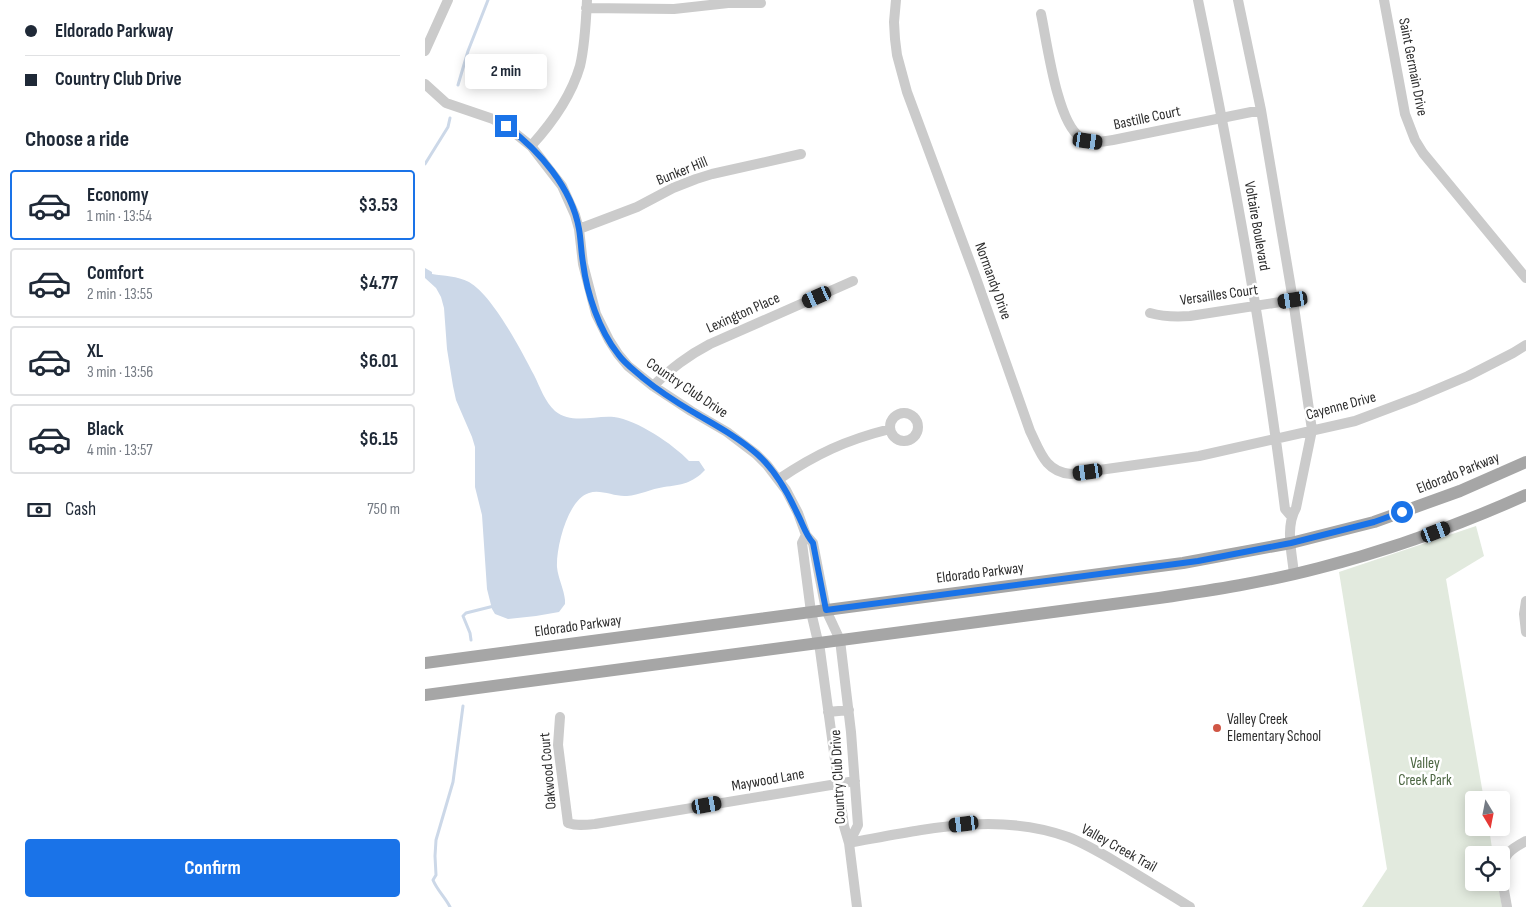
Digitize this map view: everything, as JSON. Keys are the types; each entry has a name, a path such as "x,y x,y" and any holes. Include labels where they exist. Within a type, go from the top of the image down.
{"main road":[{"name":"Eldorado Parkway","path":"425,663 1183,563 1291,543 1374,522 1460,491 1526,462"},
{"path":"425,695 1201,592 1294,574 1348,560 1458,524 1526,494"}],"street":[{"path":"425,51 448,0"},
{"name":"Normandy Drive","path":"897,0 894,22 895,39 897,55 907,92 1030,431 1040,451 1054,470 1071,474 1154,462"},
{"name":"Voltaire Boulevard","path":"1198,0 1222,118 1256,305 1285,509 1291,516"},
{"name":"Voltaire Boulevard","path":"1238,0 1261,110 1293,300 1312,430 1296,508 1291,516 1294,574"},
{"name":"Saint Germain Drive","path":"1384,0 1405,114 1410,129 1423,153 1526,278"},
{"path":"531,146 555,118 571,90 580,66 587,4 674,9 728,3 761,3"},
{"name":"Bastille Court","path":"1041,14 1056,86 1067,122 1079,137 1088,141 1113,140 1261,110"},
{"name":"Country Club Drive","path":"425,84 446,103 493,119 506,126 531,146 562,186 575,215 579,228 583,264 596,314 618,354 628,366 653,386 746,445 779,479 806,535 815,547 826,610 840,640 849,710 858,825 849,843"},
{"name":"Bunker Hill","path":"579,228 637,207 673,188 696,179 801,154"},
{"name":"Lexington Place","path":"653,386 675,366 703,347 853,282"},
{"name":"Versailles Court","path":"1150,313 1175,317 1293,300"},
{"name":"Cayenne Drive","path":"1154,462 1199,456 1355,421 1468,376 1526,345"},
{"path":"779,479 813,457 839,444 890,429"},
{"name":"Country Club Drive","path":"806,535 802,543 811,612 819,643 857,907"},
{"path":"1526,601 1526,632"},
{"path":"828,712 849,710"},
{"name":"Oakwood Court","path":"560,717 558,745 568,823"},
{"name":"Maywood Lane","path":"568,823 588,825 855,780"},
{"name":"Valley Creek Trail","path":"849,843 964,824 991,823 1031,827 1067,837 1087,846 1190,907"},
{"path":"1510,852 1526,841"},
{"path":"1504,891 1507,907"}],"green space":[{"name":"Valley Creek Park","path":"1476,526 1484,556 1446,579 1482,791 1465,791 1465,836 1490,836 1492,846 1465,846 1465,891 1499,891 1502,907 1362,907 1387,869 1339,572"}],"water":[{"path":"425,268 432,272 432,274 464,280 478,289 497,311 514,338 546,399 555,411 569,418 576,419 614,417 623,419 644,428 664,440 689,461 699,461 705,470 696,478 686,483 627,496 594,492 582,497 569,514 561,536 557,567 565,604 559,612 508,619 495,614 492,609 487,589 482,515 475,487 475,447 456,400 447,349 444,308 441,297 436,288 425,278"}],"waterway":[{"path":"458,85 468,51 488,0"},
{"path":"425,164 448,127 450,118"},
{"path":"471,640 463,616 466,613 494,606"},
{"path":"450,907 433,880 436,875 436,840 453,782 463,706"}],"place":[{"name":"Valley Creek Elementary School","path":"1217,728"}],"route":[{"path":"506,126 531,146 553,173 569,200 579,228 583,264 596,314 618,354 628,366 653,386 746,445 757,454 779,479 786,490 806,535 813,543 826,610 1198,561 1291,543 1374,522 1402,512"}]}
